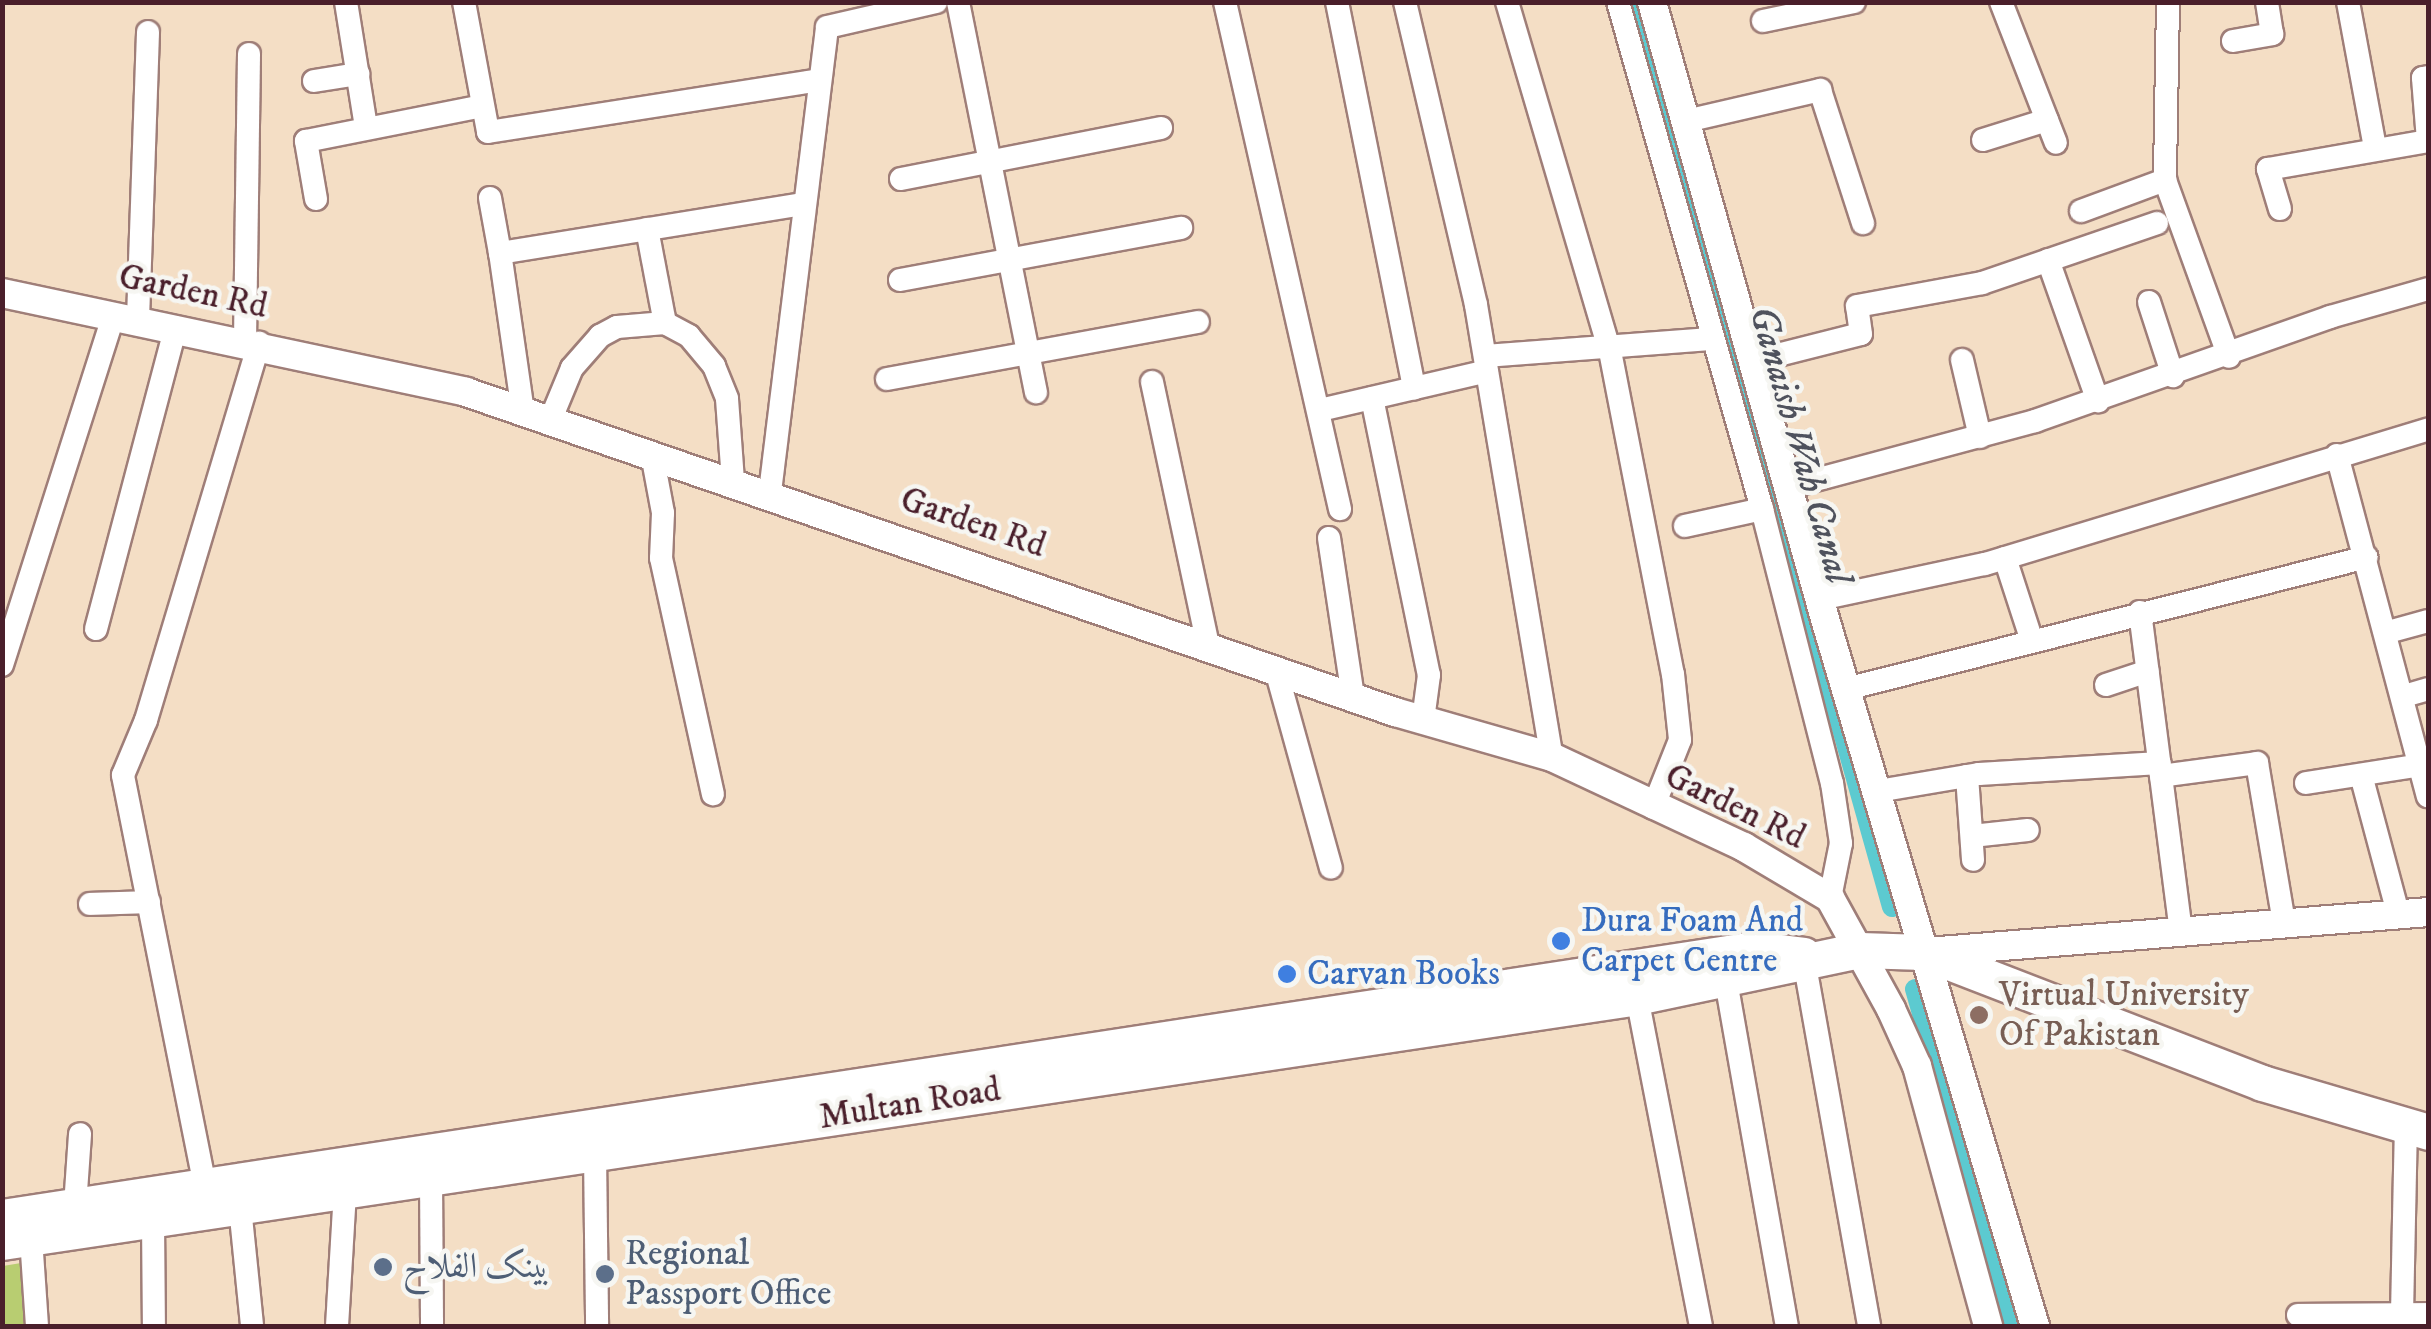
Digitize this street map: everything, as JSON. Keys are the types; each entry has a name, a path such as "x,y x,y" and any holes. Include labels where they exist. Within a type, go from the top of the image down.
{"main road":[{"name":"Multan Road","path":"12,1232 75,1206 205,1186 1754,950 1809,958"},
{"name":"Multan Road","path":"12,1232 153,1220 1637,997 1860,950 1923,952 2262,1083 2417,1129"}],"street":[{"path":"346,2 366,128"},
{"path":"464,2 488,132 820,80"},
{"path":"770,492 802,204 833,2"},
{"path":"827,27 936,2"},
{"path":"958,2 1036,392"},
{"path":"1225,2 1340,509"},
{"path":"1337,2 1414,388"},
{"path":"1405,2 1486,363 1552,758"},
{"path":"1507,2 1610,351 1680,740 1654,808"},
{"path":"1618,2 1710,340 1762,510 1832,783 1841,843 1830,898"},
{"path":"1652,2 1846,690 2035,1326"},
{"path":"1763,21 1854,2"},
{"path":"2000,2 2056,144"},
{"path":"2168,2 2165,180 2229,357"},
{"path":"2232,41 2272,34 2266,2"},
{"path":"2348,2 2374,148"},
{"path":"2,665 126,316 148,32"},
{"path":"205,1186 124,775 146,720 252,342 249,54"},
{"path":"314,81 358,74"},
{"path":"2280,210 2268,169 2428,140 2422,78 2428,77"},
{"path":"1686,121 1820,90 1863,222"},
{"path":"316,199 306,141 483,106"},
{"path":"1982,140 2047,120"},
{"path":"901,178 1161,128"},
{"path":"2081,211 2165,180"},
{"path":"490,198 537,416"},
{"path":"2110,200 2126,233"},
{"path":"500,252 802,204"},
{"path":"1754,361 1861,334 1857,306 1982,282 2157,223"},
{"path":"900,280 1181,228"},
{"path":"647,229 665,324"},
{"path":"2048,260 2098,401"},
{"path":"1789,487 2098,401 2229,357 2330,317 2428,289"},
{"name":"Garden Rd","path":"2,293 252,342 537,416 770,492 1353,697 1552,758 1744,847 1830,898 1860,950 1916,1066 1988,1326"},
{"path":"2149,302 2173,376"},
{"path":"887,379 1198,322"},
{"path":"537,416 600,336 617,327 665,324 689,336 714,366 726,399 733,480"},
{"path":"96,629 176,327"},
{"path":"1320,410 1414,388 1486,363 1710,340"},
{"path":"1962,360 1980,436"},
{"path":"1152,382 1208,646"},
{"path":"1372,398 1429,675 1422,720"},
{"path":"1820,599 2006,558 2428,429"},
{"path":"652,454 663,513 661,558 713,794"},
{"path":"2337,455 2388,632 2428,796"},
{"path":"1685,526 1762,510"},
{"path":"1330,538 1353,697"},
{"path":"1846,690 2031,638 2367,557"},
{"path":"2006,558 2031,638"},
{"path":"2140,612 2181,932"},
{"path":"2388,632 2428,621"},
{"path":"1276,670 1331,868"},
{"path":"2106,685 2148,671"},
{"path":"2404,696 2428,690"},
{"path":"1878,791 1967,776 2257,763 2284,923"},
{"path":"2306,783 2421,765"},
{"path":"2361,774 2399,917"},
{"path":"1967,776 1973,860"},
{"path":"1972,836 2028,830"},
{"path":"90,904 149,902"},
{"path":"1923,952 2428,912"},
{"path":"1809,958 1869,1326"},
{"path":"1726,981 1787,1326"},
{"path":"1637,997 1701,1326"},
{"path":"2402,1314 2417,1129"},
{"path":"75,1206 80,1134"},
{"path":"594,1153 597,1326"},
{"path":"431,1178 432,1326"},
{"path":"337,1326 345,1191"},
{"path":"240,1206 252,1326"},
{"path":"153,1220 154,1326"},
{"path":"12,1232 37,1326"},
{"path":"2298,1315 2428,1314"}],"green space":[{"path":"27,1262 31,1326 3,1326 3,1266"}],"waterway":[{"name":"Ganaish Wah Canal","path":"1638,2 1892,907"},
{"name":"Ganaish Wah Canal","path":"1915,989 2011,1326"}],"place":[{"name":"Dura Foam And Carpet Centre","path":"1561,941"},
{"name":"Carvan Books","path":"1287,974"},
{"name":"Virtual University Of Pakistan","path":"1979,1015"},
{"name":"بینک الفلاح","path":"383,1267"},
{"name":"Regional Passport Office","path":"605,1274"}]}
